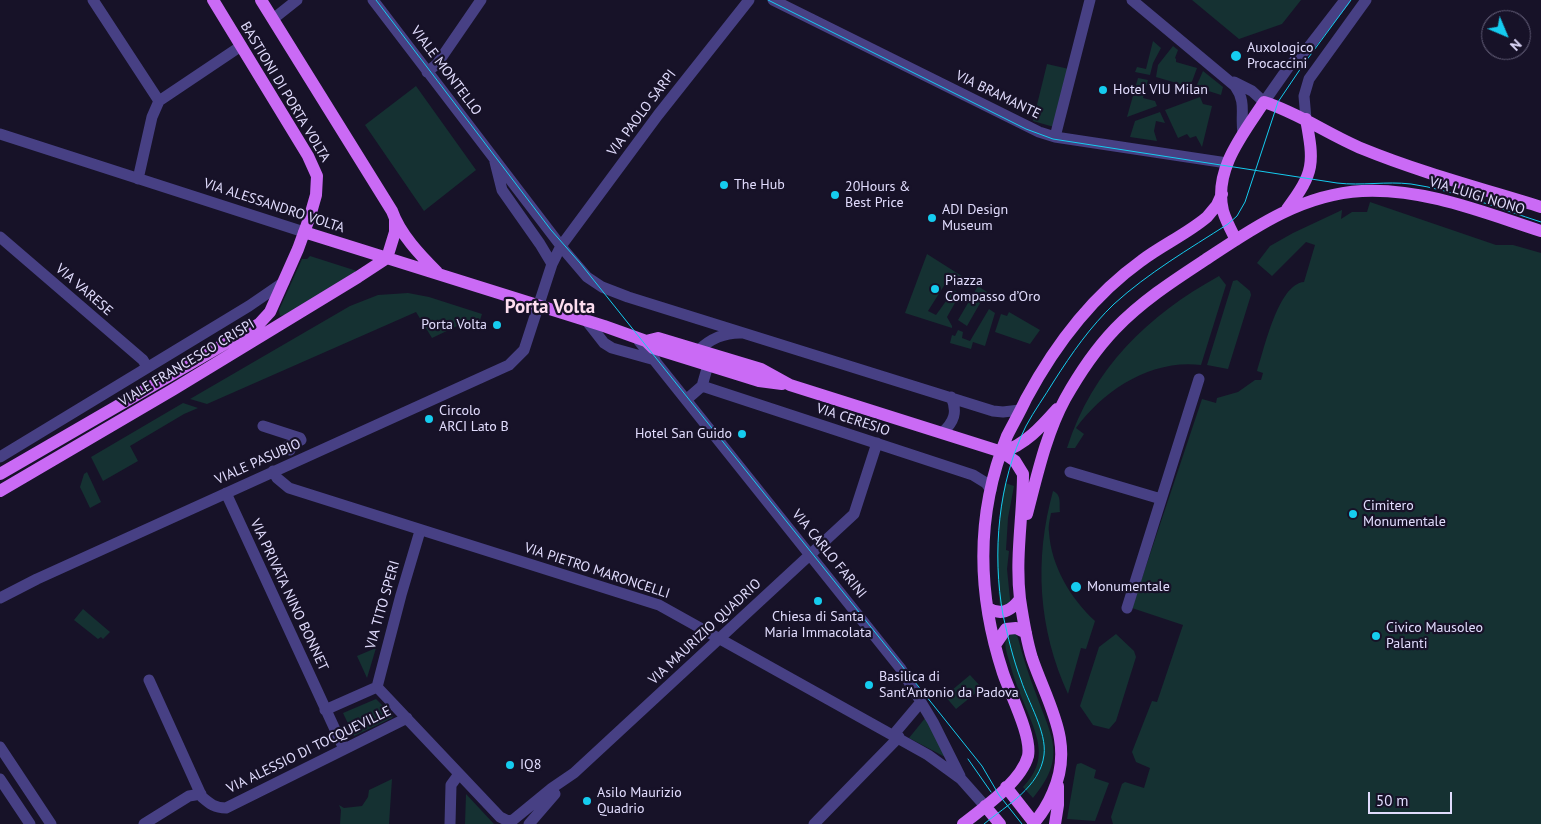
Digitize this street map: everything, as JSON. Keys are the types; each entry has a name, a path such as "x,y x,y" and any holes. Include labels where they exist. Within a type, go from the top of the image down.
{"main road":[{"name":"BASTIONI DI PORTA VOLTA","path":"213,0 308,156 317,176 316,195 304,232"},
{"name":"BASTIONI DI PORTA VOLTA","path":"261,0 387,203 395,220 421,257 439,274"},
{"path":"1236,240 1223,211 1222,194 1227,163 1243,133 1264,102"},
{"name":"VIA LUIGI NONO","path":"1264,102 1281,107 1348,142 1386,158 1541,207"},
{"path":"1286,211 1300,191 1311,166 1312,154 1306,119"},
{"name":"VIA LUIGI NONO","path":"1065,400 1095,352 1132,313 1159,291 1236,240 1286,211 1313,200 1344,193 1378,191 1419,194 1541,231"},
{"path":"963,824 1006,787 1023,768 1028,749 1026,734 1004,676 995,645 984,581 982,549 991,490 1010,430 1055,350 1094,301 1141,261 1200,223 1214,209 1222,194"},
{"path":"387,258 395,232 395,220"},
{"name":"VIA ALESSANDRO VOLTA","path":"304,232 641,339"},
{"name":"VIALE FRANCESCO CRISPI","path":"0,474 259,324 270,312 304,232"},
{"name":"VIALE FRANCESCO CRISPI","path":"0,491 174,389 387,258"},
{"path":"641,339 658,338 699,350 715,363"},
{"path":"641,339 653,348 715,363"},
{"name":"VIA CERESIO","path":"715,363 761,369 790,385 1002,452"},
{"path":"1002,452 1026,440 1040,428 1065,400"},
{"path":"1020,538 1041,463 1065,400"},
{"path":"1002,452 1013,459 1023,471 1018,565 1020,599 1032,659 1061,739 1062,760 1058,781 1058,805 1055,824"},
{"path":"988,608 994,612 1003,613 1015,606 1020,599"},
{"path":"995,645 1006,629 1016,628 1026,633"},
{"path":"1006,787 1034,824 1045,808 1058,781"},
{"name":"VIA CARLO FARINI","path":"985,806 1000,824"}],"street":[{"path":"93,0 159,101"},
{"path":"273,19 297,0"},
{"name":"VIALE MONTELLO","path":"373,0 561,246 587,277 602,287 628,297 731,331"},
{"path":"427,72 437,64 481,0"},
{"name":"VIA PAOLO SARPI","path":"509,365 524,350 552,264 561,246 658,115 749,0"},
{"name":"VIA BRAMANTE","path":"773,0 1035,131 1055,137 1227,163"},
{"path":"1055,137 1090,0"},
{"path":"1132,0 1230,80 1252,91 1264,102 1288,67 1310,46 1345,0"},
{"path":"1306,119 1304,96 1308,79 1366,0"},
{"path":"138,179 152,117 159,101 241,46"},
{"path":"1230,80 1243,100 1244,110 1241,120 1243,133"},
{"name":"VIA ALESSANDRO VOLTA","path":"0,134 304,232"},
{"name":"VIALE MONTELLO","path":"495,160 502,190 552,264"},
{"name":"VIA VARESE","path":"0,237 143,360 147,367"},
{"name":"VIALE FRANCESCO CRISPI","path":"0,457 249,306 284,282"},
{"path":"586,320 604,344 655,360"},
{"path":"699,350 714,339 731,331 749,334 998,412 1020,410"},
{"path":"686,400 702,386 715,363 714,350 716,344 731,331"},
{"name":"VIA CARLO FARINI","path":"641,339 686,400 901,669 962,779 985,806"},
{"name":"VIALE PASUBIO","path":"0,598 20,587 273,471 509,365"},
{"path":"1127,608 1161,499 1181,449 1199,379"},
{"name":"VIA CERESIO","path":"702,386 973,475 984,482 991,490"},
{"path":"942,433 950,425 955,413 951,398"},
{"path":"263,426 300,438 301,440 288,446 290,450"},
{"name":"VIA MAURIZIO QUADRIO","path":"459,774 500,816 508,821 518,818 552,788 574,773 854,514 877,443"},
{"name":"VIA PIETRO MARONCELLI","path":"273,471 277,478 289,488 659,605 896,736"},
{"path":"1070,472 1161,499"},
{"name":"VIA PRIVATA NINO BONNET","path":"226,493 344,749"},
{"name":"VIA TITO SPERI","path":"377,687 420,530"},
{"path":"144,824 189,796 201,794 148,680"},
{"path":"325,710 377,687 459,774 451,786 450,824"},
{"path":"814,824 896,736 921,702"},
{"name":"VIA ALESSIO DI TOCQUEVILLE","path":"201,794 211,805 226,808 407,718"},
{"name":"VIA CARLO FARINI","path":"896,736 928,755 962,779"},
{"path":"0,747 51,824"},
{"path":"529,824 574,773"},
{"path":"0,779 30,824"}],"green space":[{"path":"1192,0 1301,0 1282,24 1239,39"},
{"path":"1153,41 1161,48 1153,63 1150,75 1135,72 1137,67 1146,69"},
{"path":"1173,46 1178,50 1175,58 1176,62 1197,68 1190,87 1156,77 1158,65"},
{"path":"1047,64 1069,69 1054,127 1033,121"},
{"path":"1203,71 1223,87 1221,95 1196,87"},
{"path":"1138,78 1148,80 1143,98 1155,101 1157,106 1127,117"},
{"path":"416,86 476,170 424,211 365,125"},
{"path":"1200,97 1203,104 1212,106 1202,147 1196,136 1190,138 1187,134 1178,138 1165,110"},
{"path":"1160,112 1165,123 1156,121 1154,131 1157,141 1130,137 1135,121"},
{"name":"Cimitero Monumentale","path":"1370,202 1496,245 1513,245 1541,253 1541,824 1113,824 1111,817 1122,784 1125,782 1144,788 1150,768 1136,762 1132,752 1152,701 1157,702 1183,625 1132,608 1202,399 1216,403 1217,398 1238,392 1255,380 1261,380 1263,373 1257,371 1273,319 1287,294 1295,286 1304,282 1315,245 1306,242 1272,276 1257,263 1270,246 1293,233 1342,210 1341,219 1352,212 1367,212"},
{"path":"927,254 968,280 963,287 957,285 958,276 952,273 928,311 936,315 954,290 960,294 947,317 952,328 905,313"},
{"path":"310,256 360,272 285,315 280,316 279,310 302,259 307,259"},
{"path":"1219,276 1226,285 1201,365 1182,364 1164,367 1130,380 1100,401 1087,414 1076,428 1084,434 1075,448 1067,448 1078,419 1092,393 1126,347 1169,308"},
{"path":"1237,280 1250,291 1251,295 1228,369 1207,365 1233,281"},
{"path":"978,286 996,298 995,303 983,298 967,326 958,320"},
{"path":"408,293 429,297 482,314 480,320 474,318 432,338 416,312 207,404 190,399 350,306 378,295"},
{"path":"989,309 995,313 985,346 973,342 971,349 950,343 952,335 955,336 958,330 963,332 962,338 970,341"},
{"path":"1009,312 1040,330 1030,344 995,332 1001,314 1007,316"},
{"path":"183,403 198,408 184,414 130,446 138,461 103,481 91,457"},
{"path":"87,472 101,502 90,508 80,487 84,474"},
{"path":"1005,483 1014,486 1008,518 1006,550 1009,551 1007,569 1010,602 1000,607 998,545"},
{"path":"1053,491 1058,495 1060,503 1060,512 1051,513 1049,522 1054,557 1070,592 1095,621 1086,649 1081,648 1068,694 1050,644 1042,594 1041,568 1043,543"},
{"path":"83,609 110,632 103,639 101,637 98,639 74,620"},
{"path":"1007,634 1016,634 1018,638 1051,735 1053,747 1050,771 1044,784 1033,798 1023,787 1036,767 1039,749 1034,729 1015,681 1007,653 1005,642"},
{"path":"1116,634 1134,651 1136,657 1116,721 1109,729 1093,725 1080,706 1099,647"},
{"path":"376,648 367,678 357,656"},
{"path":"970,675 982,688 956,709 945,696"},
{"path":"376,699 393,716 392,718 354,736 343,713"},
{"path":"926,717 945,757 909,738"},
{"path":"1081,763 1096,770 1094,778 1109,783 1095,821 1067,819 1076,767 1077,764"},
{"path":"392,779 389,824 340,824 341,810 339,805 344,808 362,806 368,797 369,790"},
{"path":"466,794 494,824 465,824"}],"tram line":[{"path":"376,0 551,230 580,263 982,766 999,795 1022,824"},
{"path":"768,0 1026,129 1053,139 1337,183 1411,184 1460,195 1541,222"},
{"path":"984,824 1029,786 1036,777 1044,755 1043,737 1040,727 1024,689 1009,640 1003,615 998,567 1000,518 1004,494 1009,470 1026,426 1075,350 1089,331 1114,304 1155,272 1228,224 1237,216 1245,202 1278,102 1351,0"},
{"path":"968,759 991,792"}],"place":[{"name":"Auxologico Procaccini","path":"1236,56"},
{"name":"Hotel VIU Milan","path":"1103,90"},
{"name":"The Hub","path":"724,185"},
{"name":"20Hours & Best Price","path":"835,195"},
{"name":"ADI Design Museum","path":"932,218"},
{"name":"Piazza Compasso d’Oro","path":"935,289"},
{"name":"Porta Volta","path":"497,325"},
{"name":"Circolo ARCI Lato B","path":"429,419"},
{"name":"Hotel San Guido","path":"742,434"},
{"name":"Cimitero Monumentale","path":"1353,514"},
{"name":"Monumentale","path":"1076,587"},
{"name":"Chiesa di Santa Maria Immacolata","path":"818,601"},
{"name":"Civico Mausoleo Palanti","path":"1376,636"},
{"name":"Basilica di Sant'Antonio da Padova","path":"869,685"},
{"name":"IQ8","path":"510,765"},
{"name":"Asilo Maurizio Quadrio","path":"587,801"}],"district":[{"name":"Porta Volta","path":"550,308"}]}
